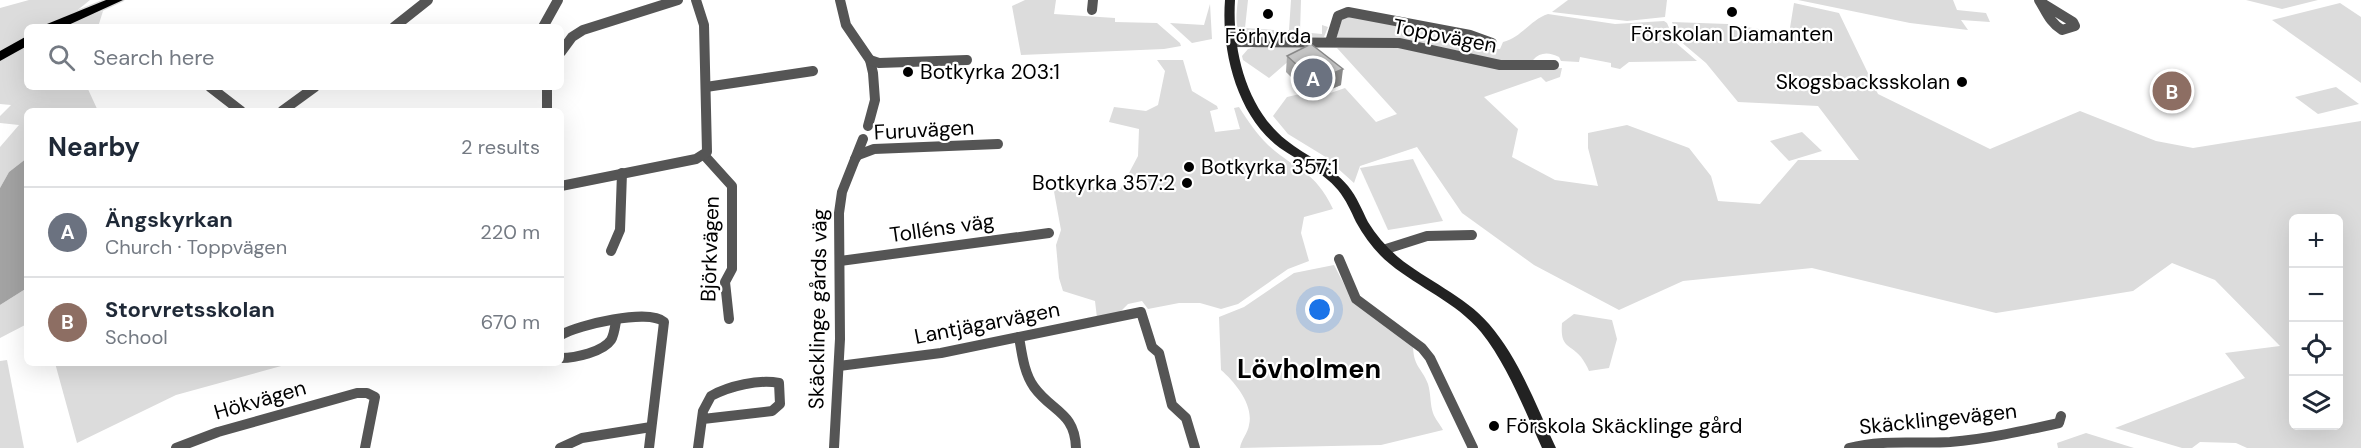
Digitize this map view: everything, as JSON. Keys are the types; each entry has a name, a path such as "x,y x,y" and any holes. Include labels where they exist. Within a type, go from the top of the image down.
{"main road":[{"path":"59,24 117,0"},
{"path":"0,57 24,42"}],"street":[{"path":"398,24 428,0"},
{"path":"545,24 558,0"},
{"path":"564,49 579,32 678,0"},
{"path":"564,185 696,159 704,155 708,144 705,25 696,0"},
{"path":"840,0 850,34 870,60 876,94 874,110 868,126"},
{"path":"1092,10 1093,0"},
{"path":"1230,0 1228,24 1234,63 1246,92 1272,134 1322,169 1345,190 1367,230 1400,266 1460,305 1485,327 1516,380 1549,448"},
{"name":"Toppvägen","path":"1330,42 1338,16 1348,12 1470,35 1492,43"},
{"name":"Toppvägen","path":"1230,42 1399,44 1500,65 1554,64"},
{"path":"870,60 879,63 968,60"},
{"path":"706,87 813,71"},
{"path":"214,90 237,108"},
{"path":"286,108 311,90"},
{"path":"547,108 548,90"},
{"name":"Skäcklinge gårds väg","path":"831,448 839,366 840,202 863,139"},
{"name":"Furuvägen","path":"855,159 858,155 874,149 998,144"},
{"name":"Björkvägen","path":"704,155 732,186 732,269 725,282 729,319"},
{"path":"611,251 620,230 622,173"},
{"name":"Tolléns väg","path":"840,261 1049,233"},
{"path":"1383,250 1399,243 1445,233 1472,235"},
{"path":"1338,259 1356,299 1422,348 1430,358 1473,448"},
{"name":"Lantjägarvägen","path":"839,366 941,353 1141,312 1152,347 1159,353 1172,405 1186,418 1195,448"},
{"path":"564,333 570,328 654,315 664,322 649,448"},
{"path":"564,358 579,355 608,343 612,338 616,321"},
{"path":"1018,337 1028,376 1037,391 1068,417 1074,428 1076,448"},
{"path":"698,448 703,419 707,400 713,393 770,381 779,382 781,385 780,404 772,411 703,419"},
{"name":"Hökvägen","path":"176,448 199,438 283,413 357,393 367,393 375,397 365,448"},
{"name":"Skäcklingevägen","path":"1849,448 1882,441 1945,442 2008,434 2060,423 2061,416"},
{"path":"560,448 582,438 592,442 651,427"}],"shaded area":[{"path":"29,0 90,0 74,13 79,19 103,11 99,24 24,24 24,90 88,90 97,108 24,108 24,160 9,172 0,188 0,147 19,125 0,123 0,116 11,105 0,104 0,8"},
{"path":"1025,0 1056,0 1054,14 1115,18 1115,22 1157,23 1181,46 1164,49 1021,55 1012,6"},
{"path":"1238,0 1248,0 1245,28 1274,30 1274,37 1253,38 1241,33 1237,21"},
{"path":"1291,0 1301,0 1300,32 1322,34 1322,25 1328,27 1324,37 1282,39 1282,30 1289,30"},
{"path":"1568,0 1667,0 1665,17 1627,21 1552,12"},
{"path":"1798,0 1953,0 1957,10 1986,13 1990,22 1961,20 1968,30 1910,23"},
{"path":"2246,0 2318,0 2282,9"},
{"path":"1794,3 1839,13 1878,94 1990,149 2080,111 2156,141 2193,148 2361,121 2361,448 2247,448 2236,443 2200,442 2192,448 2182,448 2115,428 2245,378 2225,353 2280,346 2215,280 2172,263 2133,291 1996,313 1812,268 1683,281 1619,310 1534,265 1462,213 1417,147 1360,166 1354,183 1324,156 1288,134 1273,116 1287,97 1300,94 1316,98 1345,88 1376,122 1397,114 1337,48 1388,46 1530,70 1562,68 1560,77 1546,82 1541,77 1484,97 1518,129 1512,157 1555,180 1598,186 1588,148 1588,133 1627,125 1689,148 1711,176 1718,201 1760,204 1798,160 1859,160 1818,106 1738,102 1706,63 1680,41 1672,22 1728,24 1789,34"},
{"path":"2340,3 2361,17 2361,83 2272,20"},
{"path":"1210,4 1212,39 1192,43 1170,23 1204,25"},
{"path":"1548,14 1615,24 1664,21 1675,42 1697,61 1629,62 1620,69 1611,67 1611,63 1580,57 1579,62 1561,61 1559,57 1552,54 1542,54 1533,60 1503,61 1396,39 1336,39 1343,17 1349,15 1477,41 1481,49 1500,49 1503,42 1515,37 1536,20"},
{"path":"1313,46 1291,59 1269,78 1243,60 1242,56 1248,49 1256,47"},
{"path":"1157,60 1183,60 1192,91 1217,106 1218,109 1210,111 1215,132 1240,129 1234,108 1239,107 1268,145 1319,186 1333,209 1304,217 1301,233 1309,261 1288,269 1238,304 1221,309 1200,303 1179,303 1148,309 1142,301 1128,304 1117,315 1097,318 1095,301 1063,291 1059,278 1056,245 1061,230 1053,186 1076,181 1100,189 1120,190 1138,156 1139,129 1109,122 1114,107 1146,111 1158,105 1165,71"},
{"path":"2336,87 2359,104 2318,114 2295,97"},
{"path":"1802,132 1822,151 1789,161 1770,141"},
{"path":"1413,159 1443,221 1388,230 1360,168"},
{"path":"24,160 24,290 0,305 0,188 9,172"},
{"path":"1334,265 1354,303 1413,344 1416,362 1428,384 1433,413 1443,430 1381,445 1240,448 1248,428 1249,410 1242,394 1221,370 1219,317 1244,307 1294,273"},
{"path":"24,290 24,326 0,338 0,305"},
{"path":"1574,314 1612,320 1617,339 1609,368 1589,371 1581,357 1564,341 1562,323"},
{"path":"7,360 24,448 0,448 0,361"},
{"path":"56,366 281,366 176,395 77,443"},
{"path":"2086,433 2134,448 2058,448 2057,443"}],"building":[{"path":"1311,44 1343,69 1319,79 1302,64 1296,64 1287,56"}],"place":[{"name":"Förskolan Diamanten","path":"1732,12"},
{"name":"Förhyrda","path":"1268,14"},
{"name":"Botkyrka 203:1","path":"908,72"},
{"name":"Ängskyrkan","path":"1313,78"},
{"name":"Skogsbacksskolan","path":"1962,82"},
{"name":"Storvretsskolan","path":"2172,91"},
{"name":"Botkyrka 357:1","path":"1189,167"},
{"name":"Botkyrka 357:2","path":"1187,183"},
{"name":"Förskola Skäcklinge gård","path":"1494,426"}],"district":[{"name":"Lövholmen","path":"1309,369"}]}
